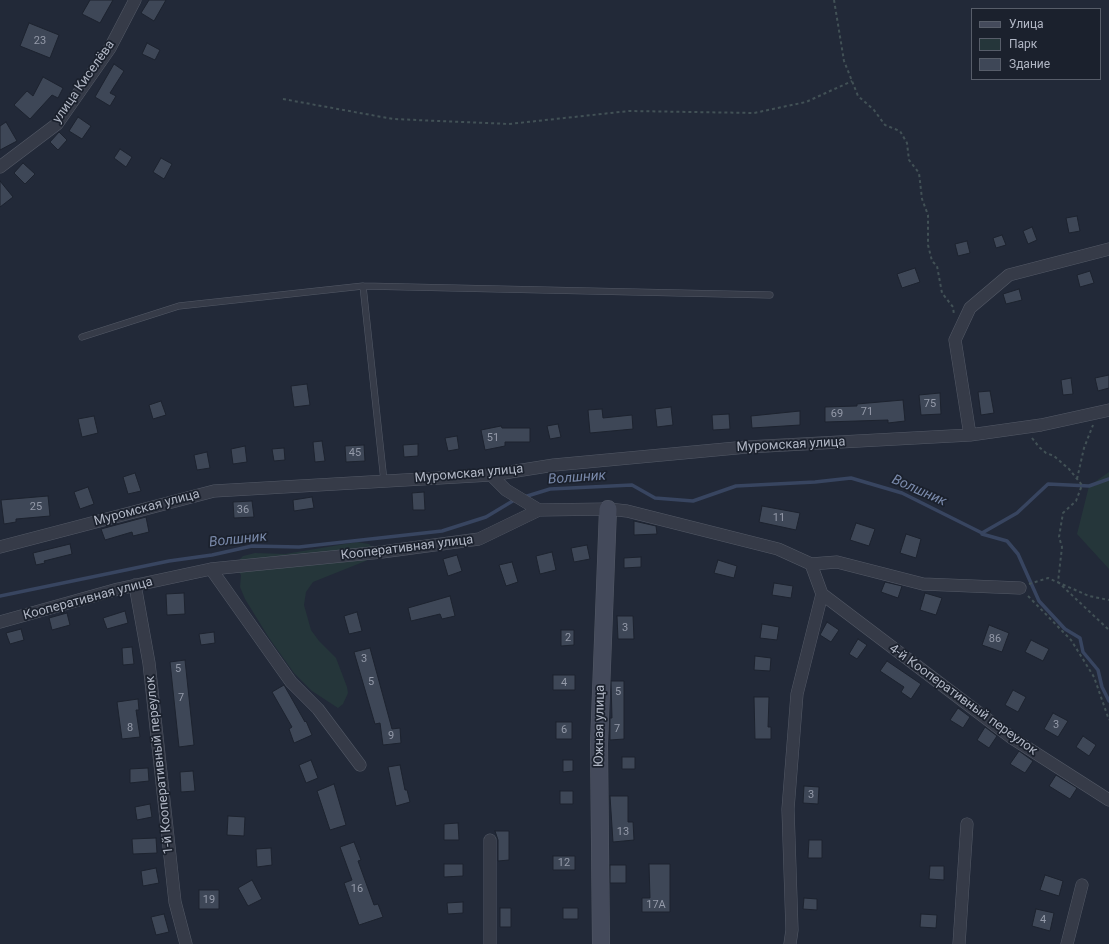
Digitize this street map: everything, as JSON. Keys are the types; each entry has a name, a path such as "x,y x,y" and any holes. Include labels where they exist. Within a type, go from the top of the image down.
{"street":[{"name":"улица Киселёва","path":"0,167 58,124 110,48 135,0"},
{"path":"970,435 955,340 970,308 1010,275 1109,249"},
{"name":"Муромская улица","path":"0,547 214,491 491,475 554,465 747,447 970,435 1025,427 1105,411"},
{"path":"491,475 506,490 539,510"},
{"name":"Кооперативная улица","path":"0,622 135,585 211,569 382,552 479,539 539,510 608,509 627,511 771,547 811,564 837,562 923,584 1020,588"},
{"name":"Южная улица","path":"601,944 598,744 608,509"},
{"path":"790,944 792,930 788,809 797,694 822,594 811,564"},
{"path":"211,569 291,682 318,709 360,764"},
{"name":"1-й Кооперативный переулок","path":"135,585 149,664 175,902 186,944"},
{"name":"4-й Кооперативный переулок","path":"822,594 1012,738 1109,800"},
{"path":"959,944 967,824"},
{"path":"490,840 490,944"},
{"path":"1068,944 1082,886"}],"lane":[{"path":"363,286 384,481"},
{"path":"82,337 179,306 363,286 770,295"}],"path":[{"path":"834,0 844,61 858,96 874,110 885,125 900,131 907,143 909,160 919,173 922,199 928,215 928,245 932,261 937,266 942,293 953,307 960,331"},
{"path":"283,99 393,119 509,124 629,111 754,113 806,102 852,80"},
{"path":"1077,479 1088,436 1105,411"},
{"path":"1025,427 1039,447 1060,460 1082,485 1076,501 1063,512 1059,537 1062,547 1058,582"},
{"path":"1109,600 1089,596 1048,578 1020,588 1071,640 1094,677 1109,720"},
{"path":"1058,582 1109,630"}],"green space":[{"path":"1109,472 1109,569 1077,534 1089,486"},
{"path":"357,542 369,544 374,549 373,555 368,560 313,582 306,592 304,605 311,630 319,641 336,658 347,687 348,693 343,704 338,708 312,691 294,673 269,638 245,599 240,587 241,575 234,565 243,556 255,553 285,554"}],"building":[{"path":"90,0 113,0 100,23 82,14"},
{"path":"149,0 166,0 154,21 141,13"},
{"path":"29,23 59,35 50,58 20,46"},
{"path":"147,43 160,50 155,60 142,54"},
{"path":"114,64 124,71 110,93 116,96 110,106 95,97"},
{"path":"43,77 63,88 58,98 52,95 30,119 14,105 27,91 33,96"},
{"path":"78,117 91,126 82,139 69,131"},
{"path":"6,122 17,141 0,150 0,126"},
{"path":"59,132 67,140 58,150 50,142"},
{"path":"120,149 132,157 126,167 114,158"},
{"path":"161,158 172,164 164,179 153,172"},
{"path":"23,163 35,174 25,184 14,173"},
{"path":"0,181 13,197 0,207"},
{"path":"1077,216 1080,231 1069,233 1066,218"},
{"path":"1032,227 1037,240 1028,244 1023,231"},
{"path":"1002,235 1006,245 996,248 993,238"},
{"path":"967,241 970,253 958,256 955,244"},
{"path":"915,268 920,282 902,288 897,274"},
{"path":"1090,271 1094,283 1080,287 1077,275"},
{"path":"1019,289 1022,300 1006,304 1003,294"},
{"path":"1109,375 1109,388 1098,391 1095,378"},
{"path":"1071,378 1073,394 1063,395 1061,380"},
{"path":"307,384 310,405 294,407 291,386"},
{"path":"990,391 994,413 981,415 978,392"},
{"path":"940,393 941,414 921,415 919,395"},
{"path":"903,400 905,421 888,423 888,420 825,422 825,407 857,406 857,404"},
{"path":"161,401 166,415 153,419 149,405"},
{"path":"671,407 673,425 657,427 655,409"},
{"path":"602,409 603,418 632,415 633,429 590,433 588,410"},
{"path":"800,411 800,425 752,428 751,416"},
{"path":"729,414 730,429 713,430 712,415"},
{"path":"94,416 98,433 82,437 78,419"},
{"path":"558,424 561,437 550,439 547,426"},
{"path":"501,426 502,428 530,428 530,442 505,442 505,446 485,450 481,430"},
{"path":"457,436 459,449 448,451 445,438"},
{"path":"322,441 325,461 315,462 313,442"},
{"path":"418,444 418,456 404,457 403,445"},
{"path":"364,445 365,461 346,462 345,446"},
{"path":"245,446 247,462 233,464 231,449"},
{"path":"284,448 285,460 274,461 272,449"},
{"path":"207,452 210,468 197,470 194,455"},
{"path":"135,473 141,491 128,494 123,477"},
{"path":"88,487 94,504 80,509 74,492"},
{"path":"424,492 425,510 413,510 412,493"},
{"path":"48,496 50,516 16,519 16,522 4,524 1,500"},
{"path":"312,497 314,508 294,511 293,500"},
{"path":"252,501 254,517 234,518 233,502"},
{"path":"762,506 800,513 796,530 759,522"},
{"path":"146,517 149,532 133,536 132,532 105,540 101,529"},
{"path":"634,521 656,526 657,534 634,535"},
{"path":"856,523 875,529 869,546 850,540"},
{"path":"906,534 921,539 916,558 900,553"},
{"path":"70,544 72,554 44,561 45,563 36,565 33,553"},
{"path":"587,545 590,559 574,562 571,548"},
{"path":"552,552 556,570 540,574 536,556"},
{"path":"457,555 462,571 448,576 443,559"},
{"path":"641,557 641,567 624,568 624,558"},
{"path":"718,560 737,566 734,578 714,573"},
{"path":"512,562 518,582 506,586 499,565"},
{"path":"885,582 902,586 898,598 881,592"},
{"path":"774,583 793,586 791,598 772,595"},
{"path":"184,593 185,614 167,615 166,594"},
{"path":"925,593 942,598 936,615 920,610"},
{"path":"450,596 455,616 442,619 440,614 411,621 408,608"},
{"path":"125,611 128,623 107,629 103,618"},
{"path":"357,612 362,631 349,634 344,616"},
{"path":"67,613 70,625 52,630 49,618"},
{"path":"617,616 633,616 634,639 618,639"},
{"path":"827,622 839,630 831,642 820,635"},
{"path":"762,624 779,627 777,640 760,638"},
{"path":"989,625 1009,633 1002,652 982,645"},
{"path":"21,629 24,640 10,644 6,633"},
{"path":"561,630 574,630 574,645 561,646"},
{"path":"214,632 215,643 201,645 199,634"},
{"path":"858,639 867,645 857,659 849,654"},
{"path":"1031,640 1049,649 1043,661 1025,652"},
{"path":"132,647 134,664 123,665 122,648"},
{"path":"370,648 392,729 400,728 401,743 383,745 380,723 375,724 354,652"},
{"path":"755,656 771,658 770,671 754,670"},
{"path":"185,660 194,745 179,747 170,662"},
{"path":"887,661 921,684 911,699 901,692 904,687 880,671"},
{"path":"553,675 575,675 575,690 553,690"},
{"path":"611,681 624,681 624,739 610,740 610,718 612,718"},
{"path":"284,685 305,722 306,721 312,735 294,743 289,729 292,727 272,692"},
{"path":"1013,690 1026,697 1018,712 1005,705"},
{"path":"754,697 769,697 768,727 771,727 771,739 755,739"},
{"path":"138,699 139,710 136,710 140,737 122,739 117,702"},
{"path":"958,708 970,717 963,728 950,720"},
{"path":"1053,713 1068,721 1058,737 1044,729"},
{"path":"556,722 572,722 572,739 556,739"},
{"path":"985,727 997,736 989,748 977,740"},
{"path":"1083,736 1096,745 1089,756 1076,747"},
{"path":"1019,751 1033,761 1025,773 1010,764"},
{"path":"622,757 635,757 635,769 622,769"},
{"path":"311,760 318,778 306,783 299,765"},
{"path":"563,760 573,760 573,771 563,772"},
{"path":"400,765 405,790 407,790 410,802 396,806 388,767"},
{"path":"148,768 149,781 130,783 130,769"},
{"path":"193,771 195,791 181,792 180,772"},
{"path":"1056,775 1077,788 1070,799 1049,786"},
{"path":"334,784 346,825 330,830 317,791"},
{"path":"804,786 819,787 818,804 803,803"},
{"path":"560,791 573,791 573,804 560,804"},
{"path":"610,796 628,796 628,822 633,822 634,840 613,842"},
{"path":"150,804 152,817 137,820 135,807"},
{"path":"228,816 245,817 244,836 227,835"},
{"path":"458,823 459,840 444,840 444,824"},
{"path":"495,831 509,831 509,860 498,861 498,840"},
{"path":"156,838 157,853 133,854 132,839"},
{"path":"809,840 822,840 822,858 808,858"},
{"path":"354,842 361,860 358,861 374,905 378,904 383,917 359,925 344,883 352,880 340,847"},
{"path":"271,848 272,865 257,867 256,849"},
{"path":"553,856 575,856 575,870 553,870"},
{"path":"444,864 463,864 463,876 444,877"},
{"path":"649,864 670,864 670,912 642,912 642,898 650,898"},
{"path":"610,865 626,865 626,883 610,883"},
{"path":"930,866 944,866 944,880 929,879"},
{"path":"156,868 159,883 143,886 141,871"},
{"path":"1045,875 1063,881 1059,896 1040,890"},
{"path":"252,880 262,899 248,906 238,888"},
{"path":"199,890 219,890 219,909 199,909"},
{"path":"804,898 817,899 817,910 803,909"},
{"path":"463,902 463,913 448,914 447,903"},
{"path":"500,908 511,908 511,927 500,927"},
{"path":"563,908 578,908 578,919 563,919"},
{"path":"1036,909 1054,913 1050,931 1032,926"},
{"path":"164,914 169,932 156,935 151,917"},
{"path":"921,914 937,915 936,928 920,927"}],"waterway":[{"name":"Волшник","path":"524,497 550,489 632,485 655,498 693,501 736,486 815,482 851,478 902,493 982,533 1017,513 1048,484 1089,486 1109,479"},
{"name":"Волшник","path":"0,596 169,561 212,555 252,546 299,547 442,531 486,517 516,499"},
{"path":"982,534 1007,541 1018,554 1039,601 1065,629 1080,638 1083,652 1098,670 1102,687 1109,701"}]}
